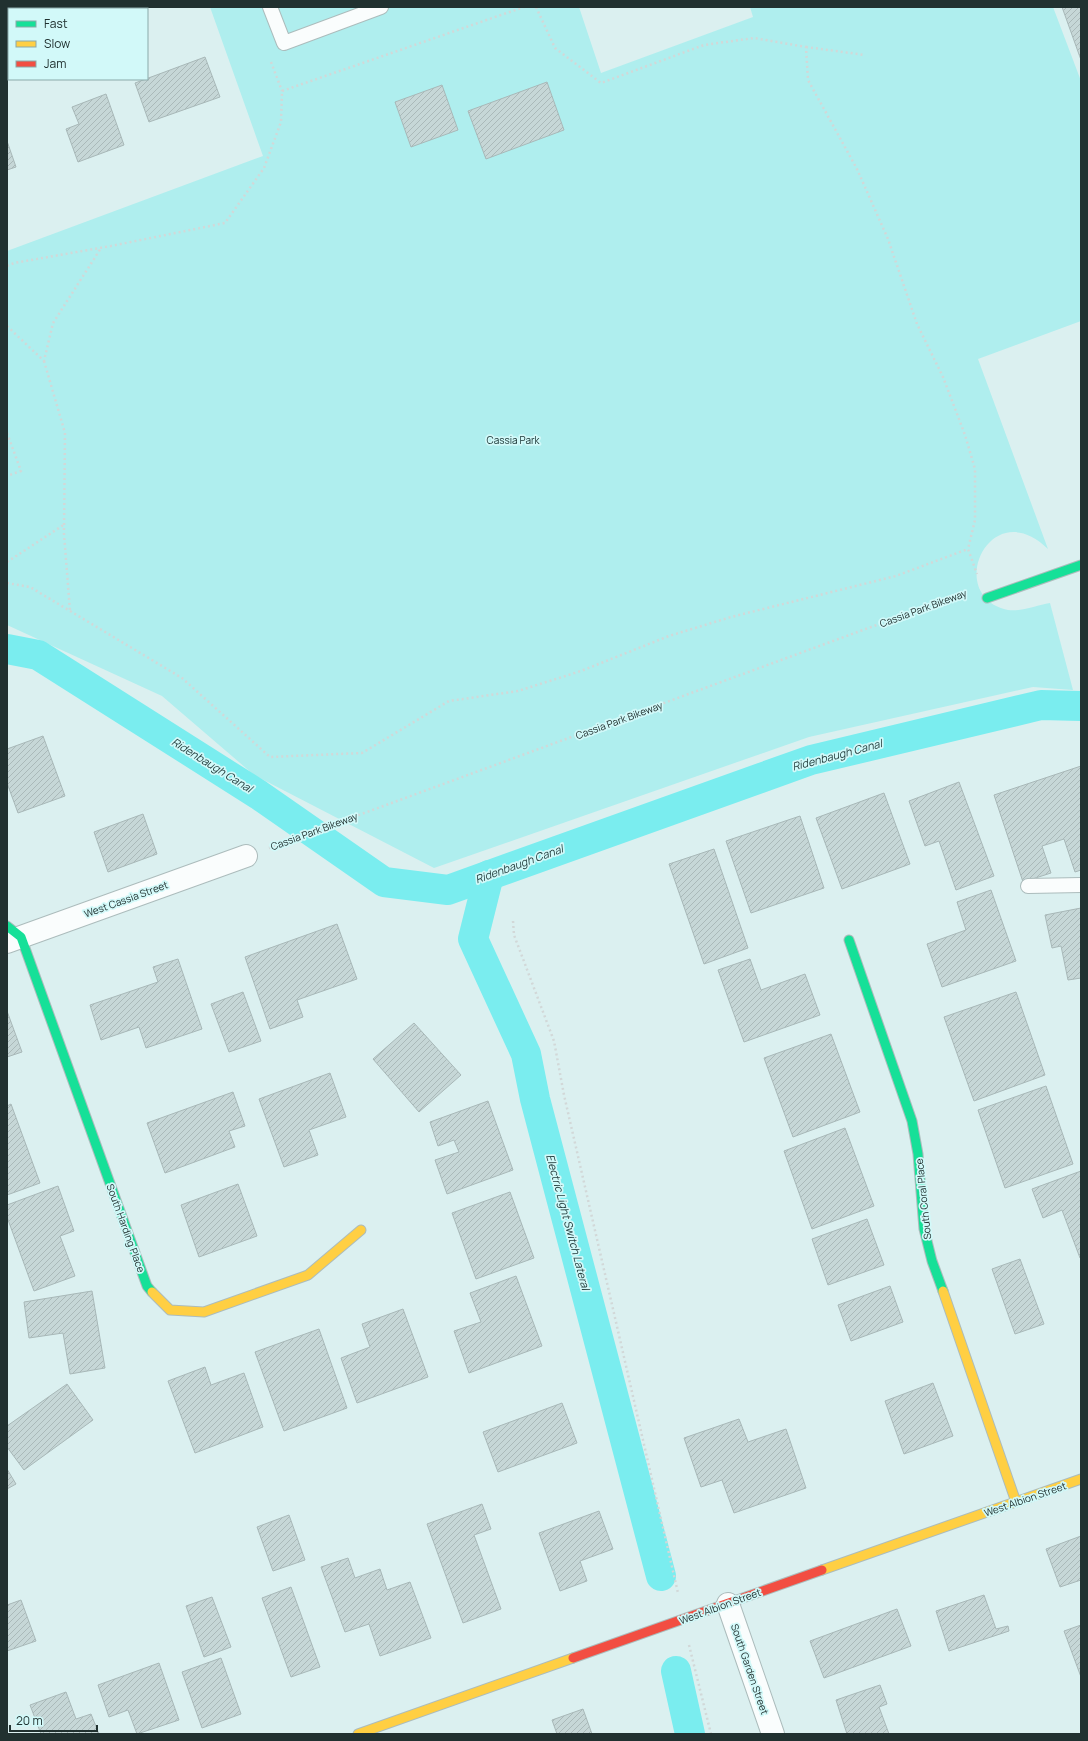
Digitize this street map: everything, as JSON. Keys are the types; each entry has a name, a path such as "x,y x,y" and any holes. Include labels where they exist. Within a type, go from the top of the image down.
{"street":[{"path":"987,598 1081,565"},
{"name":"West Cassia Street","path":"12,935 246,856"},
{"name":"South Harding Place","path":"12,935 147,1286 170,1310 204,1312 308,1275 361,1230"},
{"name":"South Coral Place","path":"849,940 912,1121 918,1154 924,1228 932,1261 1016,1502"},
{"name":"West Albion Street","path":"360,1734 1081,1479"},
{"name":"South Garden Street","path":"728,1604 773,1734"}],"lane":[{"path":"270,7 284,43 381,7"},
{"path":"1028,886 1081,885"}],"path":[{"path":"7,266 14,263 101,248 225,223 264,168 281,122 282,91 524,7"},
{"path":"536,7 555,48 601,83 704,45 754,38 806,48 865,55"},
{"path":"7,583 30,587 182,678 270,757 362,753 449,701 518,691 581,671 669,636 731,617 896,576 968,549 974,520 976,469 943,376 916,324 885,232 857,169 808,80 806,48"},
{"path":"70,611 65,524 65,433 44,361 53,323 101,248"},
{"path":"7,326 44,361"},
{"path":"7,433 21,471 7,476"},
{"path":"7,562 65,524"},
{"name":"Cassia Park Bikeway","path":"246,856 979,588 987,598"},
{"path":"513,921 514,935 554,1041 564,1095 710,1734"}],"green space":[{"name":"Cassia Park","path":"210,7 579,7 601,73 753,17 750,7 1053,7 1081,81 1081,321 978,359 1048,549 1027,535 1008,533 993,540 982,553 977,570 979,587 989,601 1008,610 1024,609 1050,603 1073,690 1033,687 809,737 434,868 254,775 162,696 7,625 7,251 263,156"}],"building":[{"path":"1062,7 1081,7 1081,60"},
{"path":"205,57 220,97 149,122 135,83 148,80 148,78"},
{"path":"547,82 564,130 486,159 468,111"},
{"path":"442,85 458,130 411,147 395,102"},
{"path":"106,94 124,145 78,162 66,129 79,124 72,107"},
{"path":"7,141 16,167 7,170"},
{"path":"43,736 65,796 18,813 7,783 7,749"},
{"path":"1081,766 1081,870 1075,872 1064,839 1042,846 1051,873 1023,882 994,795"},
{"path":"959,782 994,876 956,890 939,841 925,846 909,801"},
{"path":"884,793 910,864 842,889 816,818"},
{"path":"143,814 157,854 108,872 94,832"},
{"path":"800,816 824,888 751,913 726,841"},
{"path":"714,849 748,948 704,964 669,864"},
{"path":"991,890 1016,961 942,987 927,944 966,930 957,902"},
{"path":"1081,908 1081,978 1068,980 1061,946 1052,948 1045,915"},
{"path":"337,924 357,979 297,1000 303,1017 270,1029 245,957"},
{"path":"178,959 202,1029 146,1048 139,1027 101,1040 90,1005 158,982 153,967"},
{"path":"750,959 761,990 805,974 820,1015 744,1042 718,970"},
{"path":"243,992 261,1041 229,1052 211,1004"},
{"path":"1016,992 1045,1075 974,1101 944,1017"},
{"path":"7,1011 22,1052 7,1057"},
{"path":"414,1023 461,1075 419,1112 373,1059"},
{"path":"831,1034 860,1112 793,1137 764,1058"},
{"path":"330,1073 346,1117 309,1130 318,1155 284,1167 259,1099"},
{"path":"1046,1086 1073,1164 1005,1188 978,1110"},
{"path":"233,1092 245,1126 229,1131 235,1147 165,1173 147,1123"},
{"path":"488,1101 513,1170 447,1194 435,1160 459,1152 454,1140 438,1146 430,1122"},
{"path":"11,1104 40,1183 7,1195 7,1106"},
{"path":"845,1128 874,1206 812,1229 784,1151"},
{"path":"1081,1171 1080,1258 1062,1210 1043,1218 1032,1189"},
{"path":"238,1184 257,1236 199,1257 181,1205"},
{"path":"58,1186 74,1231 60,1236 75,1276 34,1291 7,1217 7,1205"},
{"path":"510,1192 534,1258 476,1279 452,1213"},
{"path":"867,1219 884,1265 828,1285 812,1239"},
{"path":"1020,1259 1044,1324 1015,1334 992,1269"},
{"path":"516,1276 542,1346 469,1373 454,1331 481,1322 470,1293"},
{"path":"890,1286 903,1322 851,1341 838,1305"},
{"path":"92,1291 105,1368 70,1374 63,1333 29,1338 24,1302"},
{"path":"403,1309 428,1377 357,1403 341,1358 370,1347 362,1324"},
{"path":"319,1329 347,1408 284,1431 255,1352"},
{"path":"205,1367 211,1385 244,1373 263,1427 195,1453 168,1381"},
{"path":"933,1383 953,1436 904,1454 885,1401"},
{"path":"67,1384 93,1420 24,1470 7,1447 7,1426"},
{"path":"562,1403 577,1443 498,1472 483,1432"},
{"path":"739,1419 748,1442 786,1429 806,1488 734,1513 722,1480 701,1487 684,1438"},
{"path":"7,1469 16,1484 7,1489"},
{"path":"482,1504 491,1529 474,1535 501,1609 463,1623 427,1524"},
{"path":"599,1511 613,1549 580,1561 587,1581 560,1591 539,1533"},
{"path":"289,1515 305,1560 273,1571 257,1527"},
{"path":"1081,1536 1081,1580 1060,1587 1046,1549"},
{"path":"348,1558 355,1578 380,1569 387,1590 410,1582 431,1638 380,1656 369,1624 345,1632 321,1567"},
{"path":"291,1587 320,1667 291,1677 262,1598"},
{"path":"984,1595 996,1629 1008,1626 1009,1631 949,1651 936,1611"},
{"path":"212,1597 231,1647 204,1657 186,1606"},
{"path":"21,1600 36,1641 7,1651 7,1605"},
{"path":"897,1609 911,1646 824,1678 810,1641"},
{"path":"1081,1625 1081,1677 1064,1631"},
{"path":"221,1658 241,1714 202,1728 182,1672"},
{"path":"159,1663 179,1720 137,1734 128,1710 109,1717 98,1685"},
{"path":"880,1685 887,1704 879,1707 889,1734 847,1734 836,1700"},
{"path":"66,1692 76,1719 91,1714 99,1734 41,1734 30,1705"},
{"path":"583,1709 592,1734 557,1734 552,1720"}],"waterway":[{"name":"Ridenbaugh Canal","path":"7,649 38,655 259,795 384,882 448,890 811,760 1041,705 1081,706"},
{"name":"Electric Light Switch Lateral","path":"489,875 473,939 526,1054 535,1099 661,1576"},
{"name":"Electric Light Switch Lateral","path":"676,1671 690,1734"}],"traffic: fast":[{"path":"987,598 1081,565"},
{"path":"7,926 21,937 147,1286 152,1292"},
{"path":"849,940 912,1121 918,1154 924,1229 932,1261 943,1291"}],"traffic: slow":[{"path":"152,1292 170,1310 204,1312 308,1275 361,1230"},
{"path":"943,1291 1016,1502"},
{"path":"822,1570 1081,1479"},
{"path":"358,1734 573,1658"}],"traffic: jam":[{"path":"573,1658 822,1570"}]}
